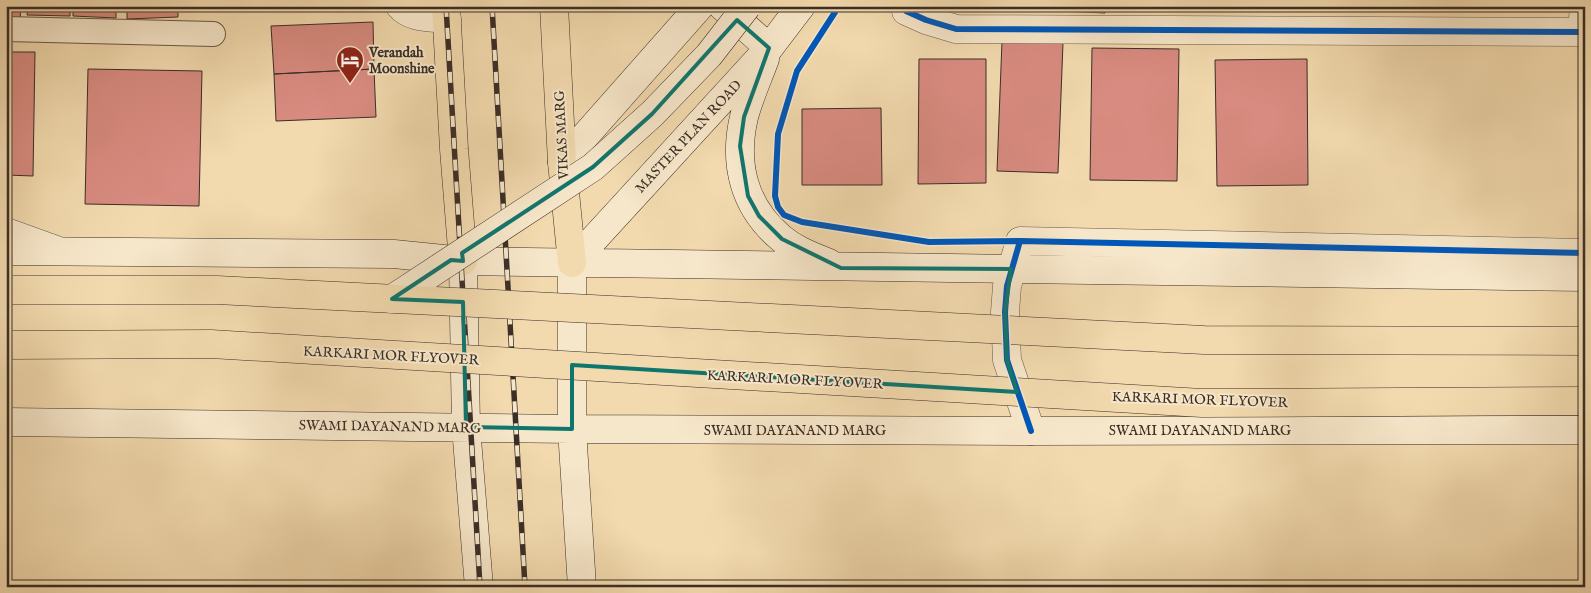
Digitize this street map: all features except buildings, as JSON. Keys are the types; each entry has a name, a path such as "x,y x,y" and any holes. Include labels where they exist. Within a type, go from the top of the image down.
{"main road":[{"path":"400,6 405,11 416,16 447,13 454,149 463,261 466,427 479,584"},
{"name":"VIKAS MARG","path":"554,6 562,162 572,263"},
{"path":"562,162 700,6"},
{"path":"722,6 769,48 744,117 740,146 742,172 748,196 759,216 782,239 806,254 841,268"},
{"path":"392,299 593,167 652,114 703,62 747,6"},
{"name":"MASTER PLAN ROAD","path":"572,263 769,48 801,6"},
{"path":"904,6 906,11 926,20 956,29 1584,23"},
{"path":"6,232 57,251"},
{"path":"1030,431 1007,360 1005,312 1007,286 1020,241 1585,253"},
{"path":"6,251 394,254 463,261 841,268 1585,276"},
{"path":"572,263 572,429 581,582"},
{"path":"6,290 217,290 1204,340 1585,342"},
{"name":"KARKARI MOR FLYOVER","path":"6,345 211,344 1202,402 1585,401"},
{"name":"SWAMI DAYANAND MARG","path":"6,422 572,429 1030,431 1585,430"}],"lane":[{"path":"6,29 213,34"}],"highlighted area":[{"path":"737,20 769,48 744,117 740,146 748,196 759,216 782,239 841,268 1011,269 1005,312 1007,360 1017,392 572,365 572,429 466,427 463,302 392,299 451,260 463,261 462,253 593,167 652,114"}],"railway":[{"path":"446,6 480,587"},
{"path":"492,6 525,587"}],"cycle path":[{"path":"839,6 797,71 778,134 775,196 778,207 784,215 802,222 929,242 1020,241"},
{"path":"905,6 906,11 926,20 956,29 1585,32"},
{"path":"1031,431 1007,360 1005,312 1007,286 1020,241 1585,253"}],"place":[{"name":"Verandah Moonshine","path":"350,84"}]}
